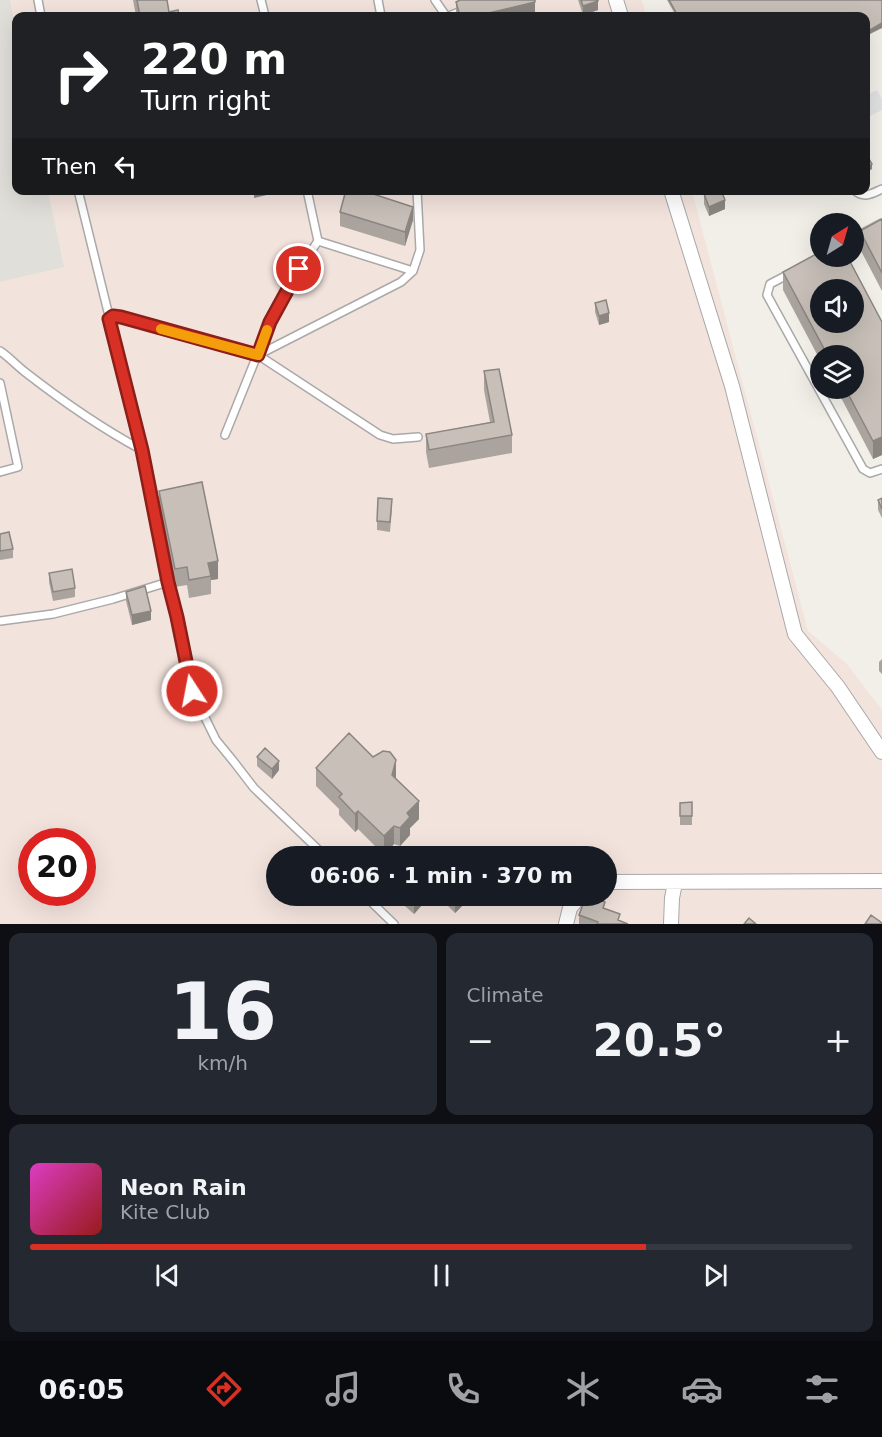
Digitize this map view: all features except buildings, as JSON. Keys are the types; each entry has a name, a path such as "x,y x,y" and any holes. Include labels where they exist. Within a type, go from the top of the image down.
{"street":[{"path":"673,195 732,386 795,634 838,687 882,752"},
{"path":"617,882 882,881"},
{"path":"671,924 675,883"},
{"path":"566,924 572,906"}],"lane":[{"path":"435,0 445,12"},
{"path":"461,12 477,0"},
{"path":"79,195 142,450 192,691 216,740 254,788 315,846"},
{"path":"225,435 270,322 299,269 318,242 308,195"},
{"path":"258,355 401,282 413,271 420,250 417,195"},
{"path":"864,233 882,223"},
{"path":"318,242 413,271"},
{"path":"800,268 770,284 767,295 863,469 870,473 882,469"},
{"path":"109,319 113,316 121,317 258,355 380,435 393,439 418,437"},
{"path":"0,351 25,372 83,413 121,439 142,450"},
{"path":"0,383 18,467 0,472"},
{"path":"0,621 53,614 168,582"},
{"path":"375,906 394,924"}],"shaded area":[{"path":"0,0 642,0 645,12 12,12 12,195 693,195 808,631 846,663 882,710 882,924 0,924"},
{"path":"0,0 10,0 12,12 12,195 49,195 64,267 0,282"},
{"path":"877,90 882,99 882,110 870,116 870,93"}],"slow traffic":[{"path":"161,329 258,355 267,330"}],"route":[{"path":"192,691 142,450 109,319 113,316 121,317 258,355 270,322 299,269"}]}
